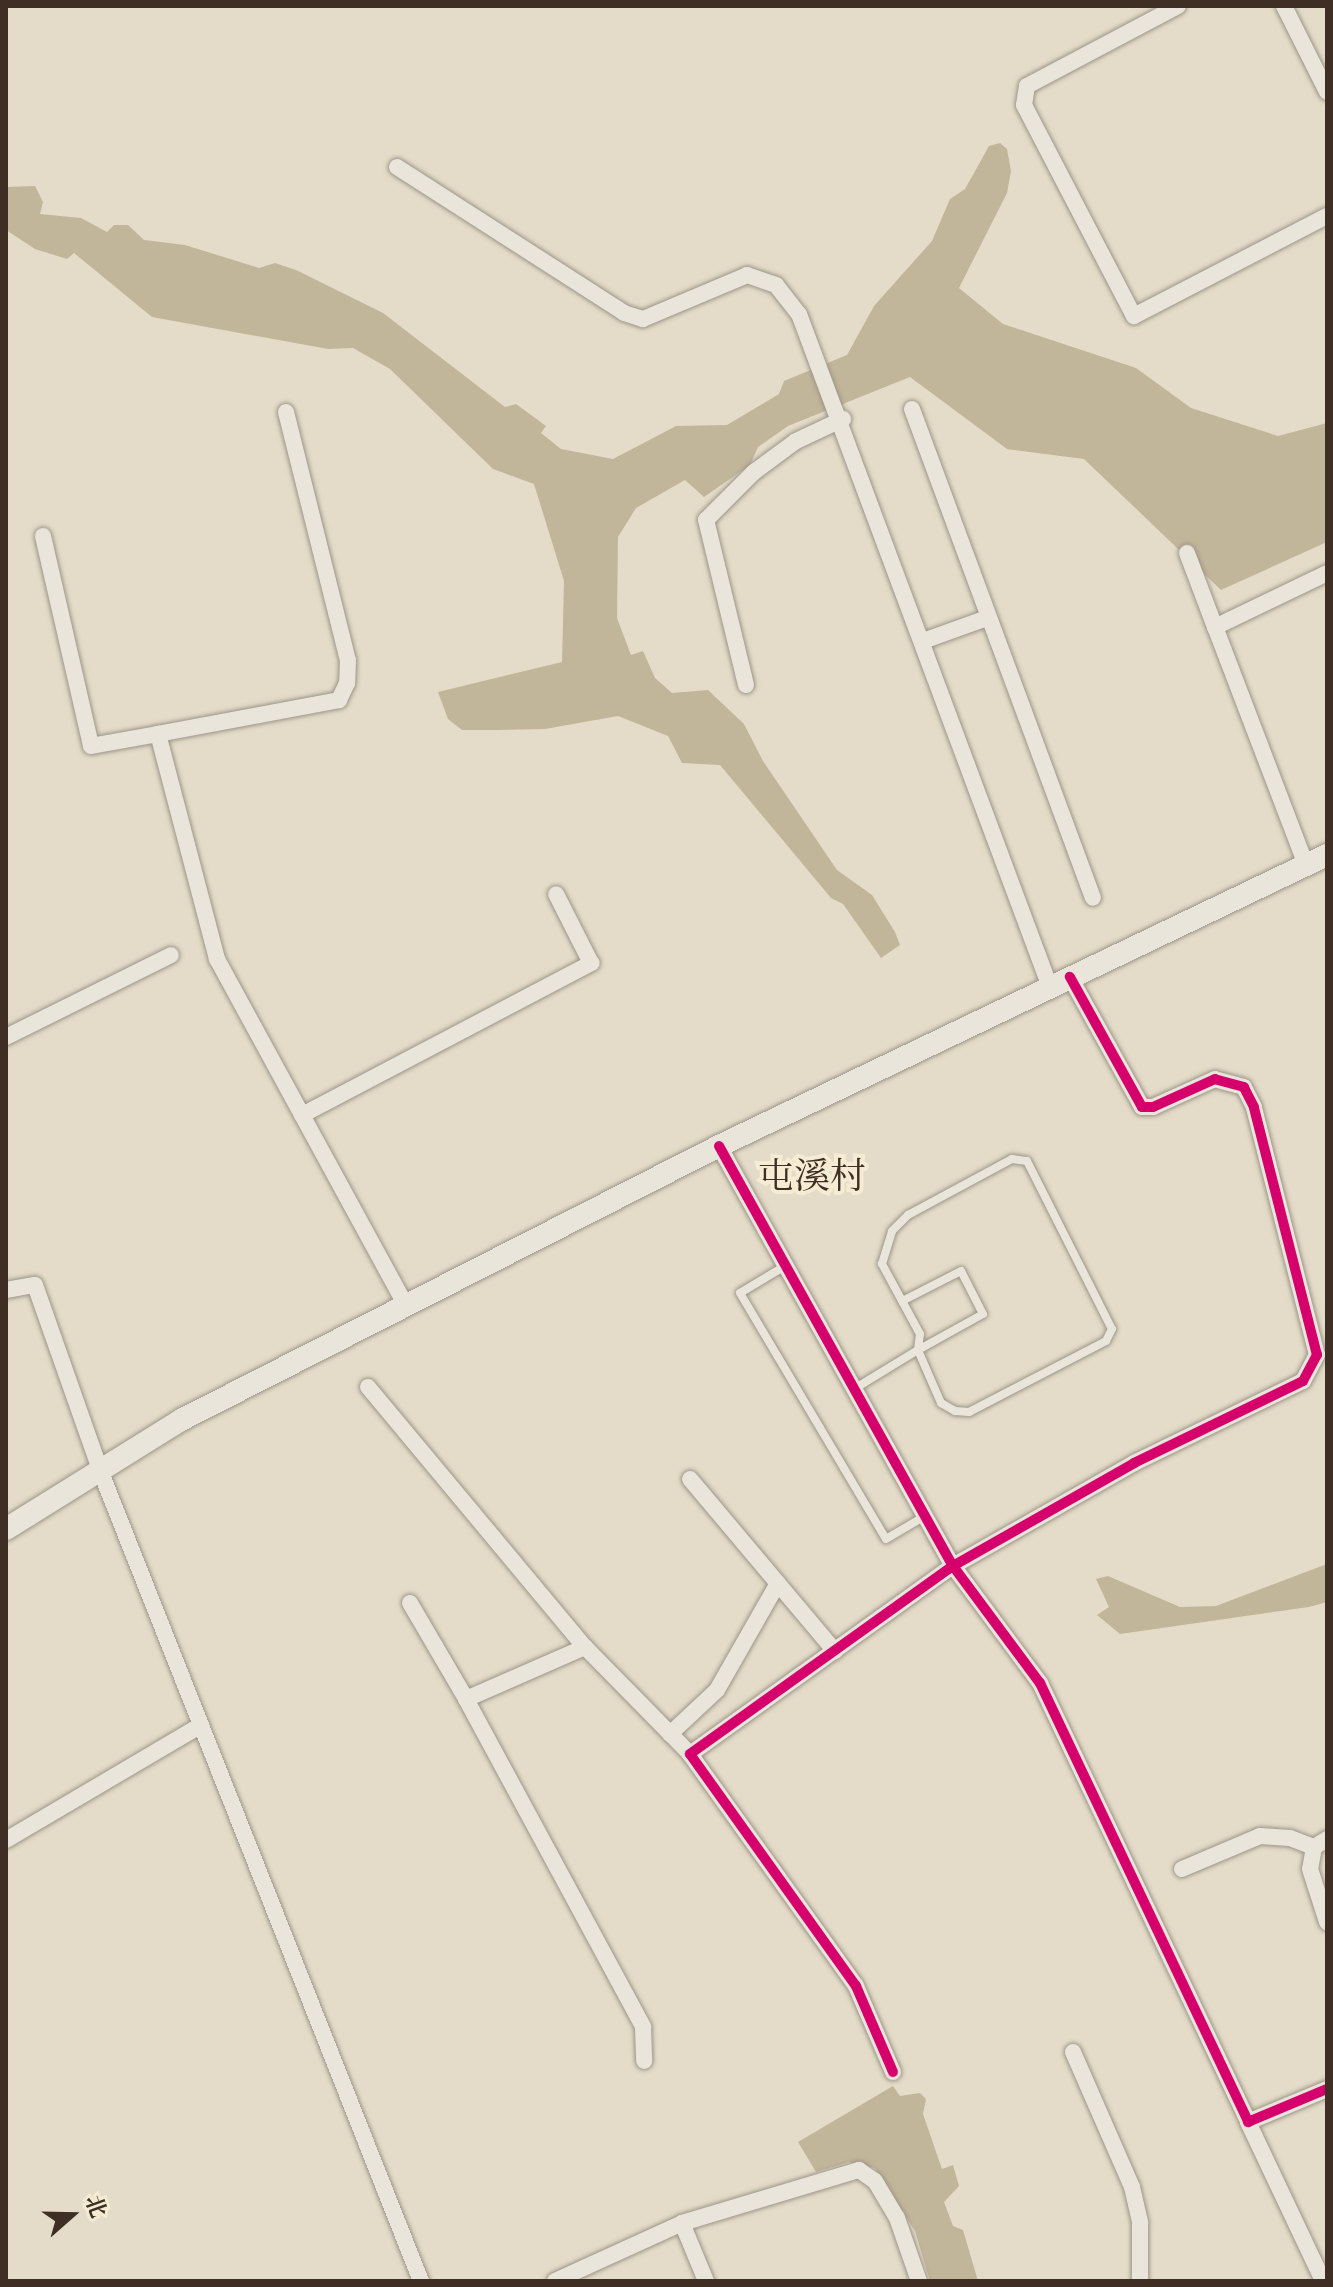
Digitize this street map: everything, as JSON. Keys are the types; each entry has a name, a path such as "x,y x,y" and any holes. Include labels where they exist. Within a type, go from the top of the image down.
{"main road":[{"path":"6,1529 183,1419 719,1146 1327,855"}],"street":[{"path":"1178,6 1027,86 1024,105 1134,316 1327,216"},
{"path":"1284,6 1327,92"},
{"path":"397,167 624,313 643,319 747,275 776,285 799,314 819,356 1050,987"},
{"path":"912,409 1093,898"},
{"path":"43,536 91,746 339,700 347,683 348,660 286,412"},
{"path":"746,685 706,520 754,472 840,414"},
{"path":"1187,553 1306,865"},
{"path":"1215,627 1327,573"},
{"path":"923,641 987,618"},
{"path":"158,734 217,959 406,1306"},
{"path":"302,1115 591,963 556,894"},
{"path":"6,1037 171,955"},
{"path":"690,1754 953,1566 1134,1463 1303,1381 1317,1355 1254,1107 1244,1087 1215,1079 1153,1107 1142,1107 1070,977"},
{"path":"719,1146 953,1566 1040,1683 1323,2281"},
{"path":"6,1290 35,1285 100,1470 421,2281"},
{"path":"368,1387 585,1647 690,1754 856,1986 893,2072"},
{"path":"690,1479 835,1651"},
{"path":"670,1734 717,1690 778,1583"},
{"path":"410,1603 466,1699 643,2027 644,2061"},
{"path":"466,1699 585,1647"},
{"path":"6,1840 201,1725"},
{"path":"1182,1869 1260,1836 1320,1843 1310,1869 1327,1922"},
{"path":"1073,2052 1132,2187 1140,2223 1140,2281"},
{"path":"1248,2122 1327,2089"},
{"path":"555,2281 682,2223 859,2170 875,2181 897,2218 919,2281"},
{"path":"682,2223 706,2281"}],"lane":[{"path":"1012,1159 1027,1161 1112,1329 1106,1341 969,1412 941,1403 918,1350 920,1334 882,1264 892,1231 908,1215 1012,1159"},
{"path":"786,1266 740,1293 886,1539 925,1516"},
{"path":"854,1389 983,1314 961,1271 902,1301"}],"shaded area":[{"path":"1000,143 1007,149 1011,171 1007,193 959,288 1003,324 1136,368 1191,408 1278,436 1327,423 1327,542 1221,590 1084,459 1007,449 910,377 788,426 758,447 750,465 704,497 685,480 636,508 618,537 617,618 631,655 643,651 655,678 672,693 708,690 744,724 763,761 837,870 872,895 895,932 900,945 881,958 843,904 831,898 720,765 682,763 668,736 618,716 545,729 499,730 462,730 448,719 438,692 562,662 564,581 534,484 493,469 390,369 353,348 328,349 152,317 74,253 67,259 35,249 6,230 6,187 35,186 43,202 40,214 81,218 107,232 114,225 128,225 144,240 185,245 259,268 275,263 296,270 383,313 505,407 516,404 546,426 541,433 561,449 613,459 676,426 727,425 779,394 784,381 847,355 874,306 932,241 950,199 965,189 989,146"},
{"path":"1327,1564 1327,1602 1309,1607 1120,1634 1097,1615 1109,1607 1096,1579 1108,1576 1180,1607 1216,1606"},
{"path":"893,2086 900,2096 920,2093 926,2099 923,2114 942,2169 953,2165 959,2186 944,2202 953,2226 963,2230 978,2281 930,2281 915,2231 875,2168 849,2162 816,2172 798,2142"}],"cycle path":[{"path":"893,2072 856,1986 690,1754 953,1566 1134,1463 1303,1381 1317,1355 1254,1107 1244,1087 1215,1079 1153,1107 1142,1107 1070,977"},
{"path":"719,1146 953,1566 1040,1683 1248,2122 1327,2089"}],"district":[{"name":"屯溪村","path":"812,1178"}]}
